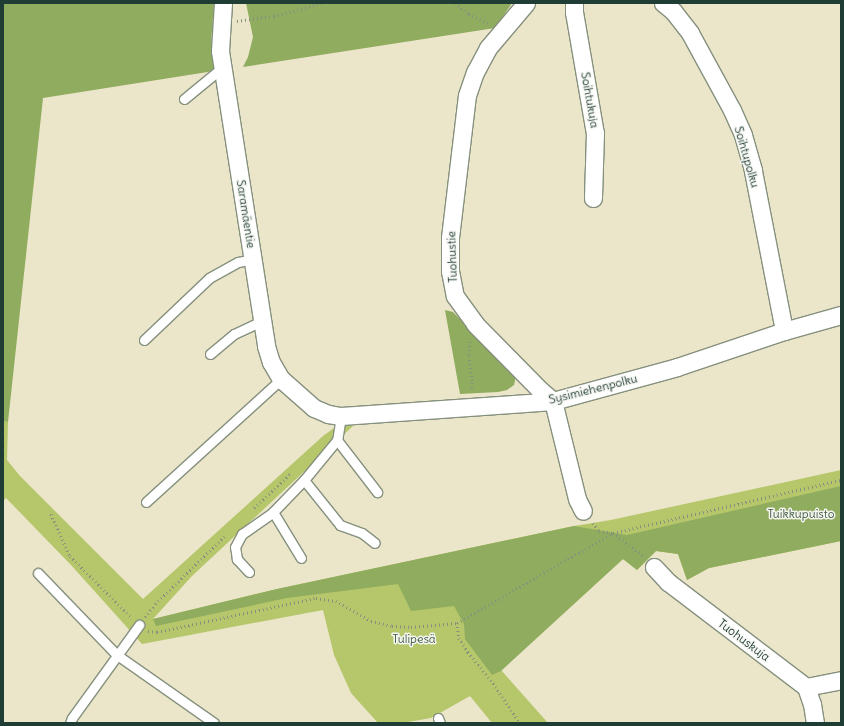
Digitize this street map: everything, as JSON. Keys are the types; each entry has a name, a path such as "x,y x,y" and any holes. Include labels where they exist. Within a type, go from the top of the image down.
{"street":[{"name":"Saramäentie","path":"223,3 220,51 266,346 271,362 281,379 314,408"},
{"name":"Tuohustie","path":"526,3 488,48 474,72 467,95 450,238 450,271 455,296 475,324 540,390 553,401"},
{"name":"Soihtukuja","path":"574,3 574,12 596,132 593,198"},
{"name":"Soihtupolku","path":"663,3 673,11 690,33 732,110 743,135 753,171 784,331"},
{"name":"Sysimiehenpolku","path":"314,408 328,414 341,416 553,401 677,367 784,331 841,315"},
{"path":"553,401 578,499 583,511"},
{"name":"Tuohuskuja","path":"654,567 668,582 806,687"},
{"path":"815,723 812,704 806,687 841,680"}],"lane":[{"path":"184,99 223,67"},
{"path":"144,340 209,278 238,262 253,259"},
{"path":"210,354 234,334 262,321"},
{"path":"146,502 281,379"},
{"path":"249,572 237,558 235,547 242,534 273,512 304,480 337,440 341,416"},
{"path":"337,440 377,492"},
{"path":"304,480 340,525 362,533 375,543"},
{"path":"273,512 301,558"},
{"path":"38,573 117,655 214,723"},
{"path":"70,723 72,718 139,625"}],"path":[{"path":"221,22 274,16 322,3"},
{"path":"455,3 469,14 503,30"},
{"path":"470,393 473,383 469,356 470,344 475,324"},
{"path":"250,512 295,469"},
{"path":"52,514 70,556 139,625 147,630 157,632 316,598 336,601 372,621 392,626 411,627 457,623 613,533 841,480"},
{"path":"583,511 599,530 613,533 641,553 654,567"},
{"path":"139,625 154,604 228,534"},
{"path":"457,623 459,638 468,652 491,680 520,723"}],"green space":[{"path":"3,3 214,3 211,44 214,71 43,98 8,422 3,421"},
{"path":"246,3 512,3 495,28 243,67 248,57 253,37"},
{"path":"445,310 453,312 516,376 514,385 507,390 498,392 460,394"},
{"name":"Tulipesä","path":"3,421 8,422 7,460 20,476 143,599 323,436 338,425 353,426 192,576 153,619 277,589 574,526 611,520 841,470 841,541 709,568 687,580 678,554 656,551 637,570 623,559 501,670 548,723 492,723 470,696 431,718 402,723 378,723 351,693 334,655 323,610 142,644 71,565 6,498 3,501"},
{"name":"Tuikkupuisto","path":"841,486 841,541 709,568 687,580 678,554 656,551 637,570 623,559 501,671 492,675 465,639 464,624 454,606 411,611 398,584 287,598 156,626 153,619 277,589 574,526 627,535"}]}
